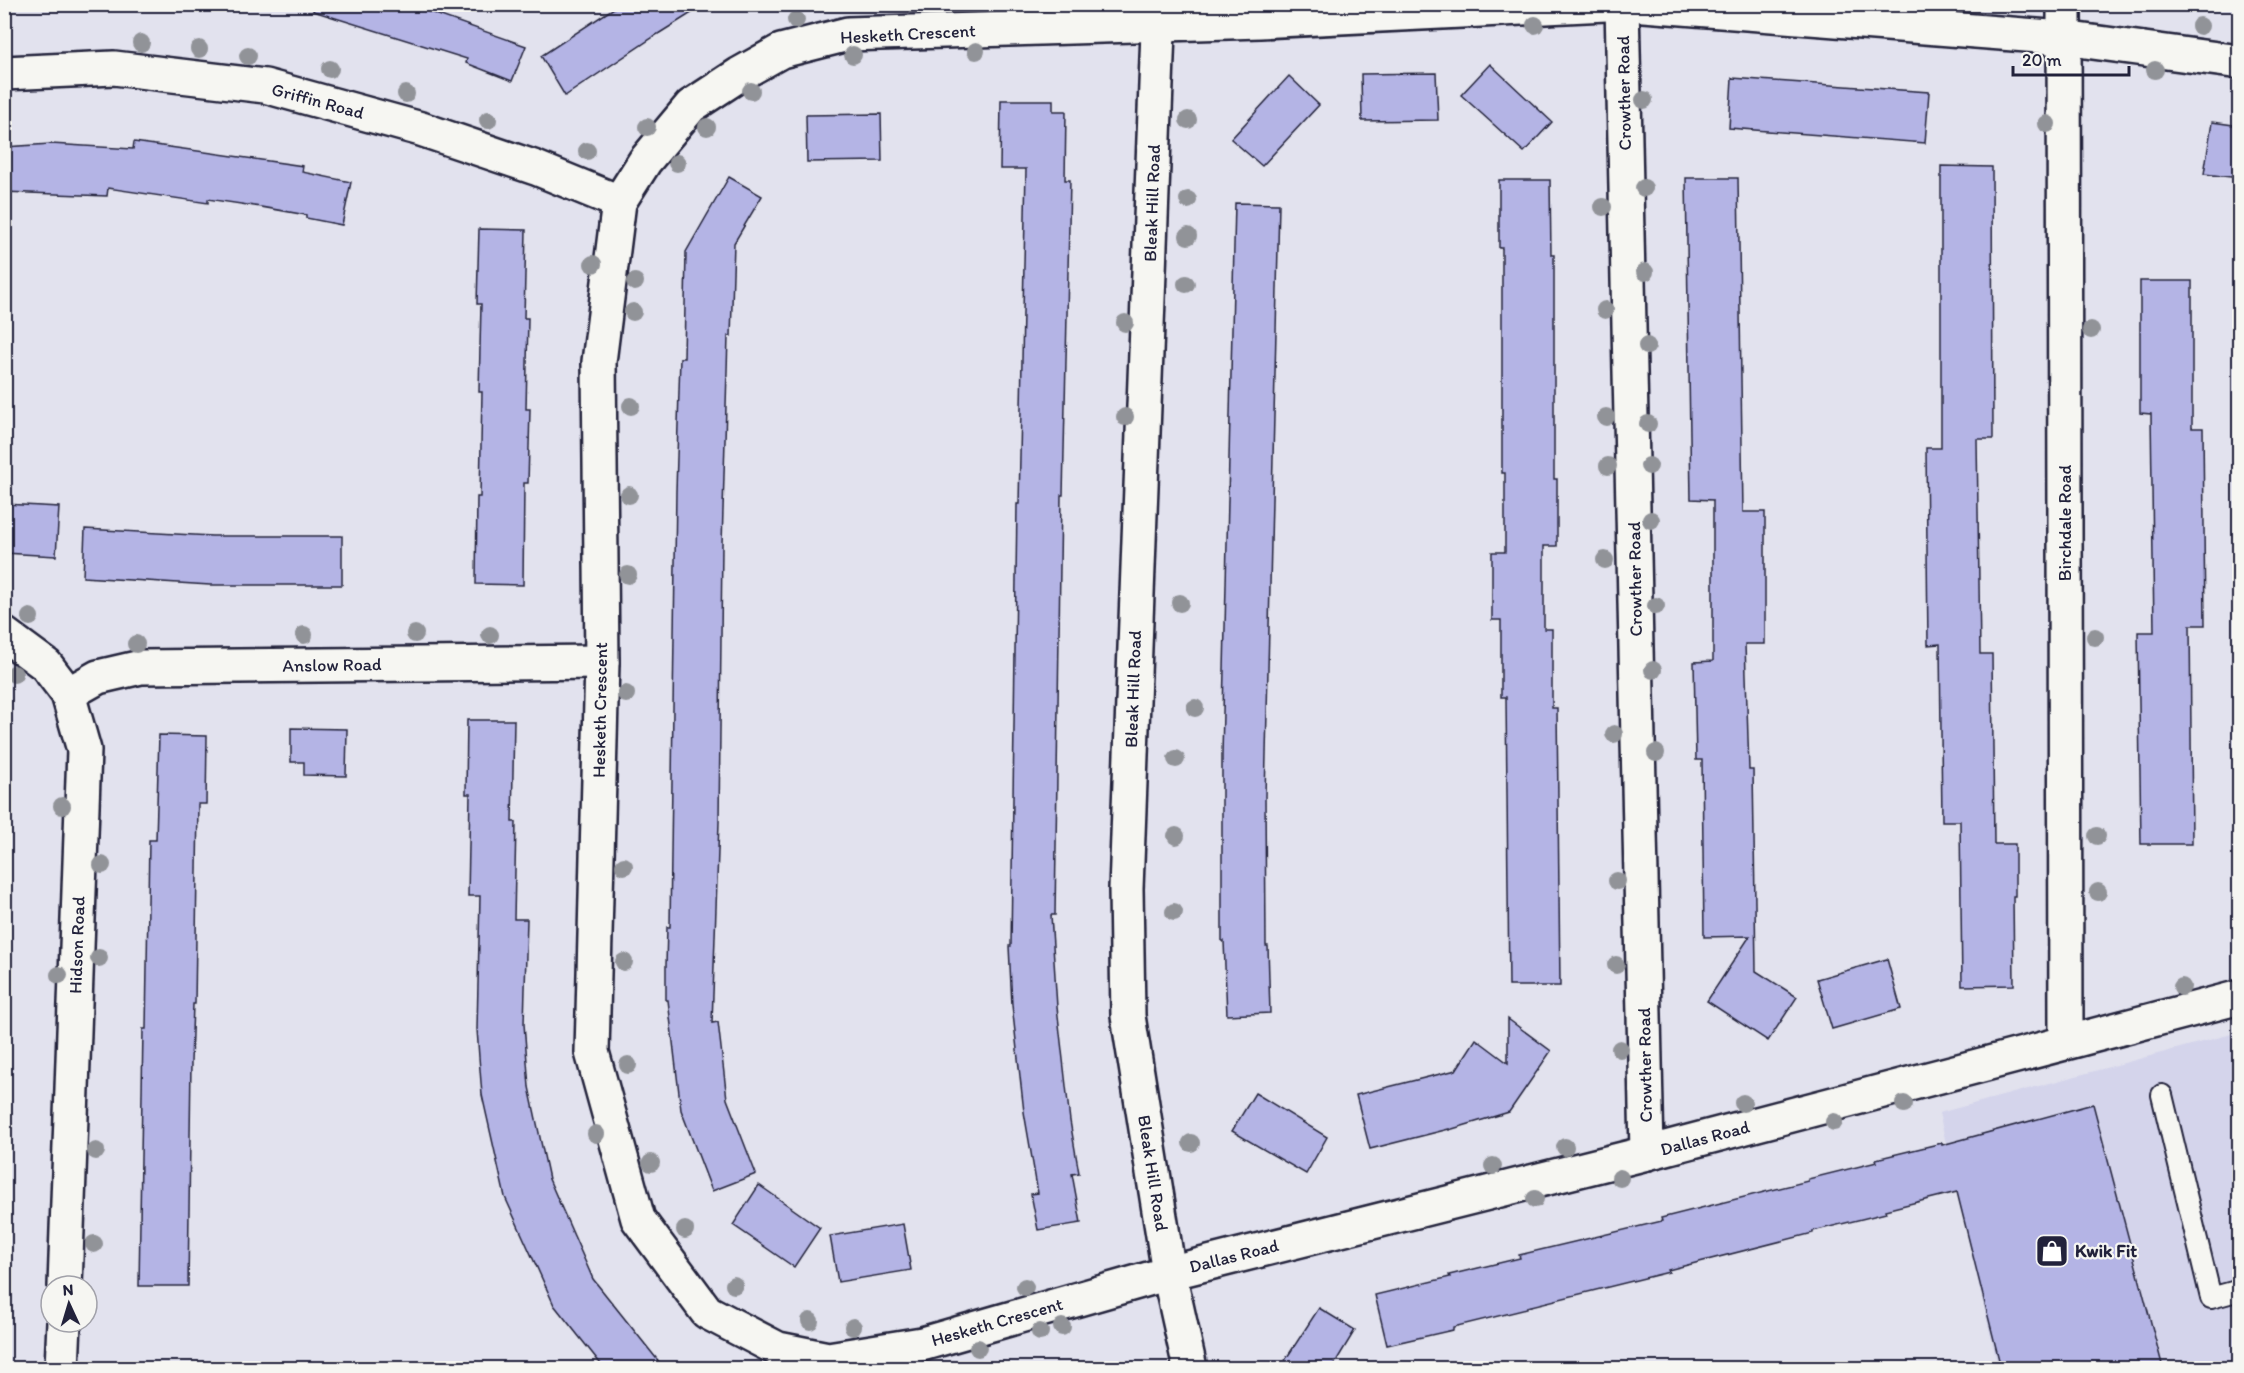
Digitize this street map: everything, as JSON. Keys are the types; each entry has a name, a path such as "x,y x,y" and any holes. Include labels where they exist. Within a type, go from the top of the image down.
{"street":[{"name":"Hesketh Crescent","path":"1169,1273 922,1344 828,1359 778,1349 707,1312 638,1219 592,1052 602,662 599,362 619,202 645,161 691,106 781,51 848,34 1159,15 1606,4"},
{"name":"Crowther Road","path":"1622,4 1647,1153"},
{"path":"1631,4 2063,38 2240,62"},
{"name":"Birchdale Road","path":"2064,4 2066,1042"},
{"name":"Bleak Hill Road","path":"1159,15 1126,889 1128,1016 1169,1273 1190,1368"},
{"name":"Griffin Road","path":"4,73 114,68 265,86 421,129 536,168 619,202"},
{"name":"Hidson Road","path":"4,634 46,665 68,694 84,750 65,1274"},
{"name":"Anslow Road","path":"68,694 98,677 141,667 602,662"},
{"name":"Dallas Road","path":"1169,1273 1647,1153 2240,997"},
{"path":"62,1368 63,1334"}],"lane":[{"path":"2162,1095 2211,1298 2240,1290"}],"shaded area":[{"path":"2239,1032 2239,1368 1998,1368 1939,1113"}],"building":[{"path":"314,4 407,4 526,46 512,81 466,63 467,59 313,11"},
{"path":"620,4 706,4 565,96 541,56"},
{"path":"1490,64 1552,122 1524,152 1461,95"},
{"path":"1436,73 1438,120 1362,121 1361,74"},
{"path":"1289,76 1319,105 1262,166 1231,139"},
{"path":"1732,78 1929,92 1925,143 1729,128"},
{"path":"1001,100 1053,100 1053,111 1066,111 1065,180 1070,180 1063,495 1061,495 1055,915 1051,915 1057,1007 1070,1121 1079,1173 1072,1174 1081,1223 1038,1230 1031,1194 1038,1193 1024,1112 1012,1005 1009,946 1011,946 1017,504 1019,504 1026,169 1000,169"},
{"path":"881,114 882,161 807,162 806,115"},
{"path":"2212,122 2240,126 2240,178 2204,174"},
{"path":"134,142 303,166 302,172 351,182 342,225 306,218 306,215 261,207 208,199 208,203 108,188 107,196 4,192 4,147 51,144 133,149"},
{"path":"1941,166 1992,167 1993,439 1977,439 1980,654 1992,654 1994,844 2015,844 2014,985 1962,986 1960,821 1942,821 1940,644 1928,645 1926,448 1941,448"},
{"path":"729,177 762,196 734,243 731,336 728,336 722,544 719,822 712,1023 718,1022 727,1099 756,1174 712,1191 681,1110 668,1000 666,1000 666,966 667,927 670,927 676,491 680,358 684,358 686,252"},
{"path":"1686,178 1738,178 1743,512 1765,512 1765,644 1745,644 1749,770 1753,770 1756,971 1797,997 1768,1041 1707,1001 1750,936 1704,937 1702,760 1696,760 1694,662 1713,661 1713,500 1691,499"},
{"path":"1499,180 1550,180 1551,255 1554,255 1554,479 1557,479 1557,546 1544,546 1544,629 1552,629 1552,708 1557,708 1560,986 1509,986 1506,697 1501,697 1501,620 1492,620 1492,552 1505,552 1505,473 1502,473 1502,248 1499,248"},
{"path":"1235,203 1279,204 1265,796 1266,946 1268,946 1270,1013 1227,1015 1224,941 1222,941 1222,755"},
{"path":"479,229 526,230 524,318 528,318 526,409 530,409 528,483 524,483 523,585 476,584 482,392 479,392 481,304 477,304"},
{"path":"2140,281 2192,281 2192,428 2203,428 2205,625 2190,625 2192,844 2141,844 2138,632 2154,632 2151,414 2140,413"},
{"path":"4,504 59,507 56,556 4,553"},
{"path":"85,529 212,536 342,536 342,585 210,585 83,577"},
{"path":"467,720 514,720 512,822 516,822 514,919 527,919 524,1024 529,1087 549,1179 593,1279 664,1368 604,1368 554,1305 505,1197 482,1095 477,1029 480,896 468,896 470,794 466,794"},
{"path":"291,728 347,729 346,776 304,775 304,762 291,762"},
{"path":"159,735 207,736 206,804 198,804 188,1286 139,1286 149,840 156,840"},
{"path":"1887,959 1901,1009 1832,1029 1817,979"},
{"path":"1508,1019 1551,1051 1509,1112 1449,1130 1370,1149 1356,1095 1456,1070 1476,1039 1508,1063"},
{"path":"1255,1093 1327,1137 1306,1174 1232,1131"},
{"path":"2093,1104 2163,1368 2001,1368 1957,1192 1885,1210 1886,1213 1813,1231 1813,1233 1668,1270 1669,1272 1453,1327 1453,1330 1387,1345 1375,1295 1520,1258 1519,1255 1662,1221 1661,1218 1877,1162 1876,1159 1942,1143 1942,1145"},
{"path":"759,1185 820,1228 794,1267 733,1225"},
{"path":"903,1224 911,1270 838,1282 830,1236"},
{"path":"1319,1308 1355,1330 1332,1368 1280,1368"}],"place":[{"name":"Kwik Fit","path":"2052,1251"}]}
